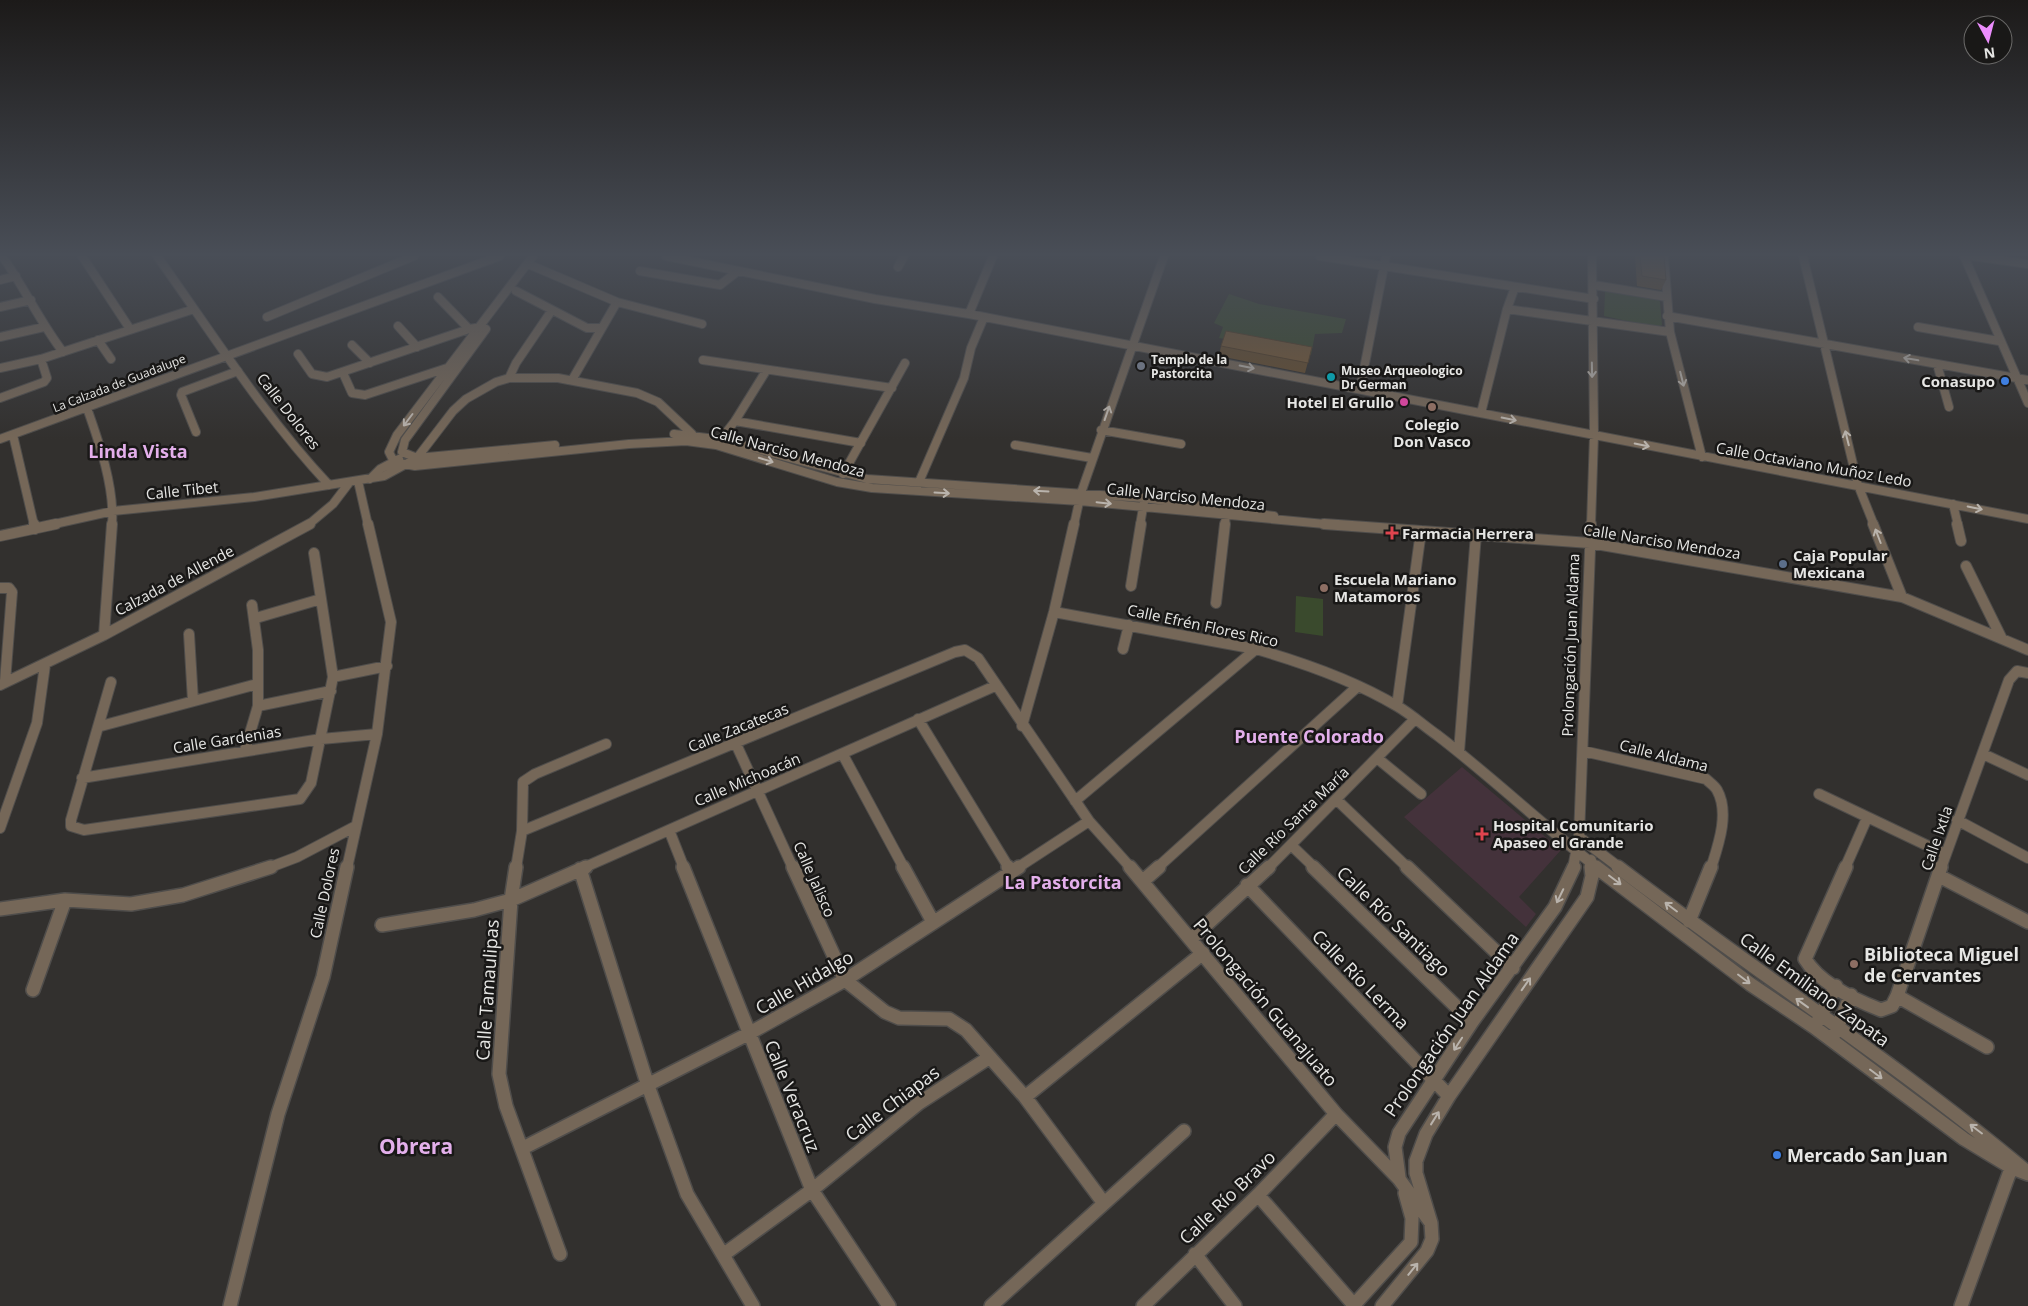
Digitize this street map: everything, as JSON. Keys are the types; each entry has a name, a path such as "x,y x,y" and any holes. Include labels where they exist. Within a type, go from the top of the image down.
{"street":[{"path":"39,317 63,352"},
{"path":"122,317 130,329"},
{"path":"0,368 41,359 169,317"},
{"name":"Calle Dolores","path":"200,317 238,371 313,468 329,484"},
{"name":"La Calzada de Guadalupe","path":"0,439 331,317"},
{"path":"459,317 470,328"},
{"path":"394,462 389,452 393,440 425,404 492,317"},
{"path":"406,455 402,449 405,440 425,404 448,368 493,317"},
{"path":"509,378 516,363 547,317"},
{"path":"566,317 587,328 601,328"},
{"path":"572,380 607,317"},
{"path":"674,317 702,324"},
{"path":"916,488 964,378 971,348 984,317"},
{"name":"Calle Octaviano Muñoz Ledo","path":"984,317 2028,519"},
{"path":"1022,726 1054,612 1080,497 1101,430 1141,317"},
{"path":"1360,389 1375,317"},
{"path":"1481,413 1505,317"},
{"path":"1560,317 1670,332"},
{"name":"Prolongación Juan Aldama","path":"1354,1305 1411,1242 1414,1218 1399,1179 1395,1147 1399,1133 1472,1022 1513,968 1555,907 1574,866 1578,844 1583,751 1594,435 1592,340 1594,317"},
{"path":"1667,317 1702,457"},
{"path":"1672,317 2028,380"},
{"path":"1818,317 1858,485 1902,597"},
{"path":"1989,317 2028,403"},
{"path":"398,326 417,347"},
{"path":"0,337 44,327"},
{"path":"298,354 306,368 316,376 327,377 370,364 470,328 484,327"},
{"path":"1918,327 1999,340"},
{"path":"98,340 111,359"},
{"path":"352,345 370,364"},
{"path":"0,398 44,382 47,378 41,359"},
{"path":"703,360 766,371 892,388"},
{"path":"843,474 905,363"},
{"path":"1937,364 1948,407"},
{"path":"343,373 352,392 365,395 448,368"},
{"path":"196,432 181,396 182,392 238,371"},
{"path":"719,442 735,421 766,371"},
{"path":"418,458 453,411 466,398 496,382 509,378 541,377 572,380 648,396 658,402 692,434"},
{"path":"87,408 99,442 113,511 104,635"},
{"path":"735,421 861,443"},
{"path":"1101,430 1181,444"},
{"name":"Calle Narciso Mendoza","path":"406,455 418,458 656,435 692,434 843,474 916,488"},
{"path":"13,435 35,529"},
{"name":"Calle Narciso Mendoza","path":"394,462 406,466 661,442 719,442 837,482 872,488 916,488 1080,497 1280,519 1590,543 1902,597 2028,650"},
{"path":"359,481 427,445"},
{"path":"1015,445 1092,458"},
{"name":"Calle Tibet","path":"0,536 113,511 254,497 329,484 359,481 384,476 418,458"},
{"name":"Calle Dolores","path":"230,1306 278,1114 323,977 377,734 387,666 390,614 359,481"},
{"name":"Calzada de Allende","path":"2,684 104,635 308,526 359,481"},
{"path":"1131,586 1144,503"},
{"path":"1953,504 1961,541"},
{"path":"1216,603 1226,512"},
{"path":"1397,706 1421,531"},
{"path":"1459,752 1476,534"},
{"path":"111,682 100,726 82,778 71,820 71,826 74,829 84,830 285,802 304,796 311,782 334,677 314,553"},
{"path":"1966,566 2002,639"},
{"path":"2,684 12,592 4,588"},
{"path":"256,618 321,599"},
{"path":"245,750 258,706 257,684 259,667 256,618 252,605"},
{"name":"Calle Efrén Flores Rico","path":"1054,612 1256,650 1287,658 1357,687 1397,706 1459,752 1560,839 1578,844"},
{"path":"1123,650 1129,625"},
{"path":"189,634 193,701"},
{"name":"Prolongación Guanajuato","path":"966,650 975,654 1022,726 1089,821 1143,881 1336,1114 1399,1179 1431,1223"},
{"name":"Calle Zacatecas","path":"522,831 955,652 966,650"},
{"path":"1075,801 1256,650"},
{"path":"0,828 37,723 45,665"},
{"path":"334,677 387,666"},
{"name":"Calle Ixtla","path":"1851,995 1881,1010 1892,1006 1957,820 2009,680 2022,672"},
{"path":"100,726 257,684"},
{"name":"Calle Michoacán","path":"382,925 474,910 511,900 995,686"},
{"path":"1143,881 1357,687"},
{"path":"258,706 331,691"},
{"path":"918,720 1011,871"},
{"name":"Calle Río Santa María","path":"1190,939 1292,846 1414,720"},
{"name":"Calle Gardenias","path":"82,778 245,750 321,739 377,734"},
{"name":"Calle Tamaulipas","path":"560,1254 523,1148 502,1098 499,1081 498,1062 511,900 522,831 522,789 525,780 606,744"},
{"name":"Calle Jalisco","path":"736,744 845,980 885,1012 899,1018 948,1019 966,1030 990,1057"},
{"name":"Calle Aldama","path":"1583,751 1706,780 1716,787 1724,813 1707,880 1689,921"},
{"path":"843,754 932,922"},
{"path":"1983,754 2028,775"},
{"path":"1377,758 1421,794"},
{"path":"1819,794 1946,854"},
{"path":"1337,800 1513,968"},
{"path":"1830,1040 1838,1028 1851,995 1811,969 1805,959 1867,818"},
{"path":"1957,820 2028,858"},
{"name":"Calle Hidalgo","path":"523,1148 748,1034 845,980 1089,821"},
{"path":"0,909 65,900 131,904 183,895 255,873 297,857 356,826"},
{"name":"Calle Veracruz","path":"669,830 748,1034 812,1190 889,1306"},
{"name":"Prolongación Juan Aldama","path":"1382,1306 1427,1251 1432,1239 1431,1223 1416,1173 1416,1160 1426,1134 1449,1096 1587,897 1591,888 1592,863 1578,844"},
{"name":"Calle Emiliano Zapata","path":"1578,844 1689,921 1817,1022 1830,1040 1941,1123 2028,1173"},
{"name":"Calle Río Santiago","path":"1292,846 1472,1022"},
{"name":"Calle Emiliano Zapata","path":"1592,863 1750,984 1817,1022 1838,1028 2013,1164"},
{"path":"580,870 648,1086 687,1194 753,1306"},
{"path":"1939,876 2028,922"},
{"name":"Calle Río Lerma","path":"1247,885 1449,1096"},
{"path":"34,990 65,900"},
{"path":"1025,1097 1203,953"},
{"path":"1817,1022 1836,986"},
{"path":"1897,996 1988,1047"},
{"path":"990,1057 1025,1097 1103,1202"},
{"name":"Calle Chiapas","path":"723,1255 812,1190 919,1103 990,1057"},
{"name":"Calle Río Bravo","path":"1143,1306 1258,1195 1336,1114"},
{"path":"991,1306 1103,1202 1184,1131"},
{"path":"1962,1306 2013,1164"},
{"path":"1258,1195 1354,1305"},
{"path":"1195,1254 1235,1306"}],"shaded area":[{"name":"Hospital Comunitario Apaseo el Grande","path":"1462,767 1561,850 1519,897 1536,914 1526,927 1404,817"}],"green space":[{"path":"1217,317 1334,317 1346,319 1342,333 1315,334 1311,355 1219,338 1223,327 1214,323"},
{"path":"1608,317 1661,317 1662,325 1656,327"},
{"path":"1296,596 1323,599 1323,636 1295,632"}],"building":[{"path":"1226,331 1312,347 1308,363 1221,346"}],"place":[{"name":"Templo de la Pastorcita","path":"1141,366"},
{"name":"Museo Arqueologico Dr German","path":"1331,377"},
{"name":"Conasupo","path":"2005,381"},
{"name":"Hotel El Grullo","path":"1404,402"},
{"name":"Colegio Don Vasco","path":"1432,407"},
{"name":"Farmacia Herrera","path":"1392,533"},
{"name":"Caja Popular Mexicana","path":"1783,564"},
{"name":"Escuela Mariano Matamoros","path":"1324,588"},
{"name":"Hospital Comunitario Apaseo el Grande","path":"1482,834"},
{"name":"Biblioteca Miguel de Cervantes","path":"1854,964"},
{"name":"Mercado San Juan","path":"1777,1155"}],"district":[{"name":"Linda Vista","path":"138,451"},
{"name":"Puente Colorado","path":"1309,736"},
{"name":"La Pastorcita","path":"1063,882"},
{"name":"Obrera","path":"416,1146"}]}
